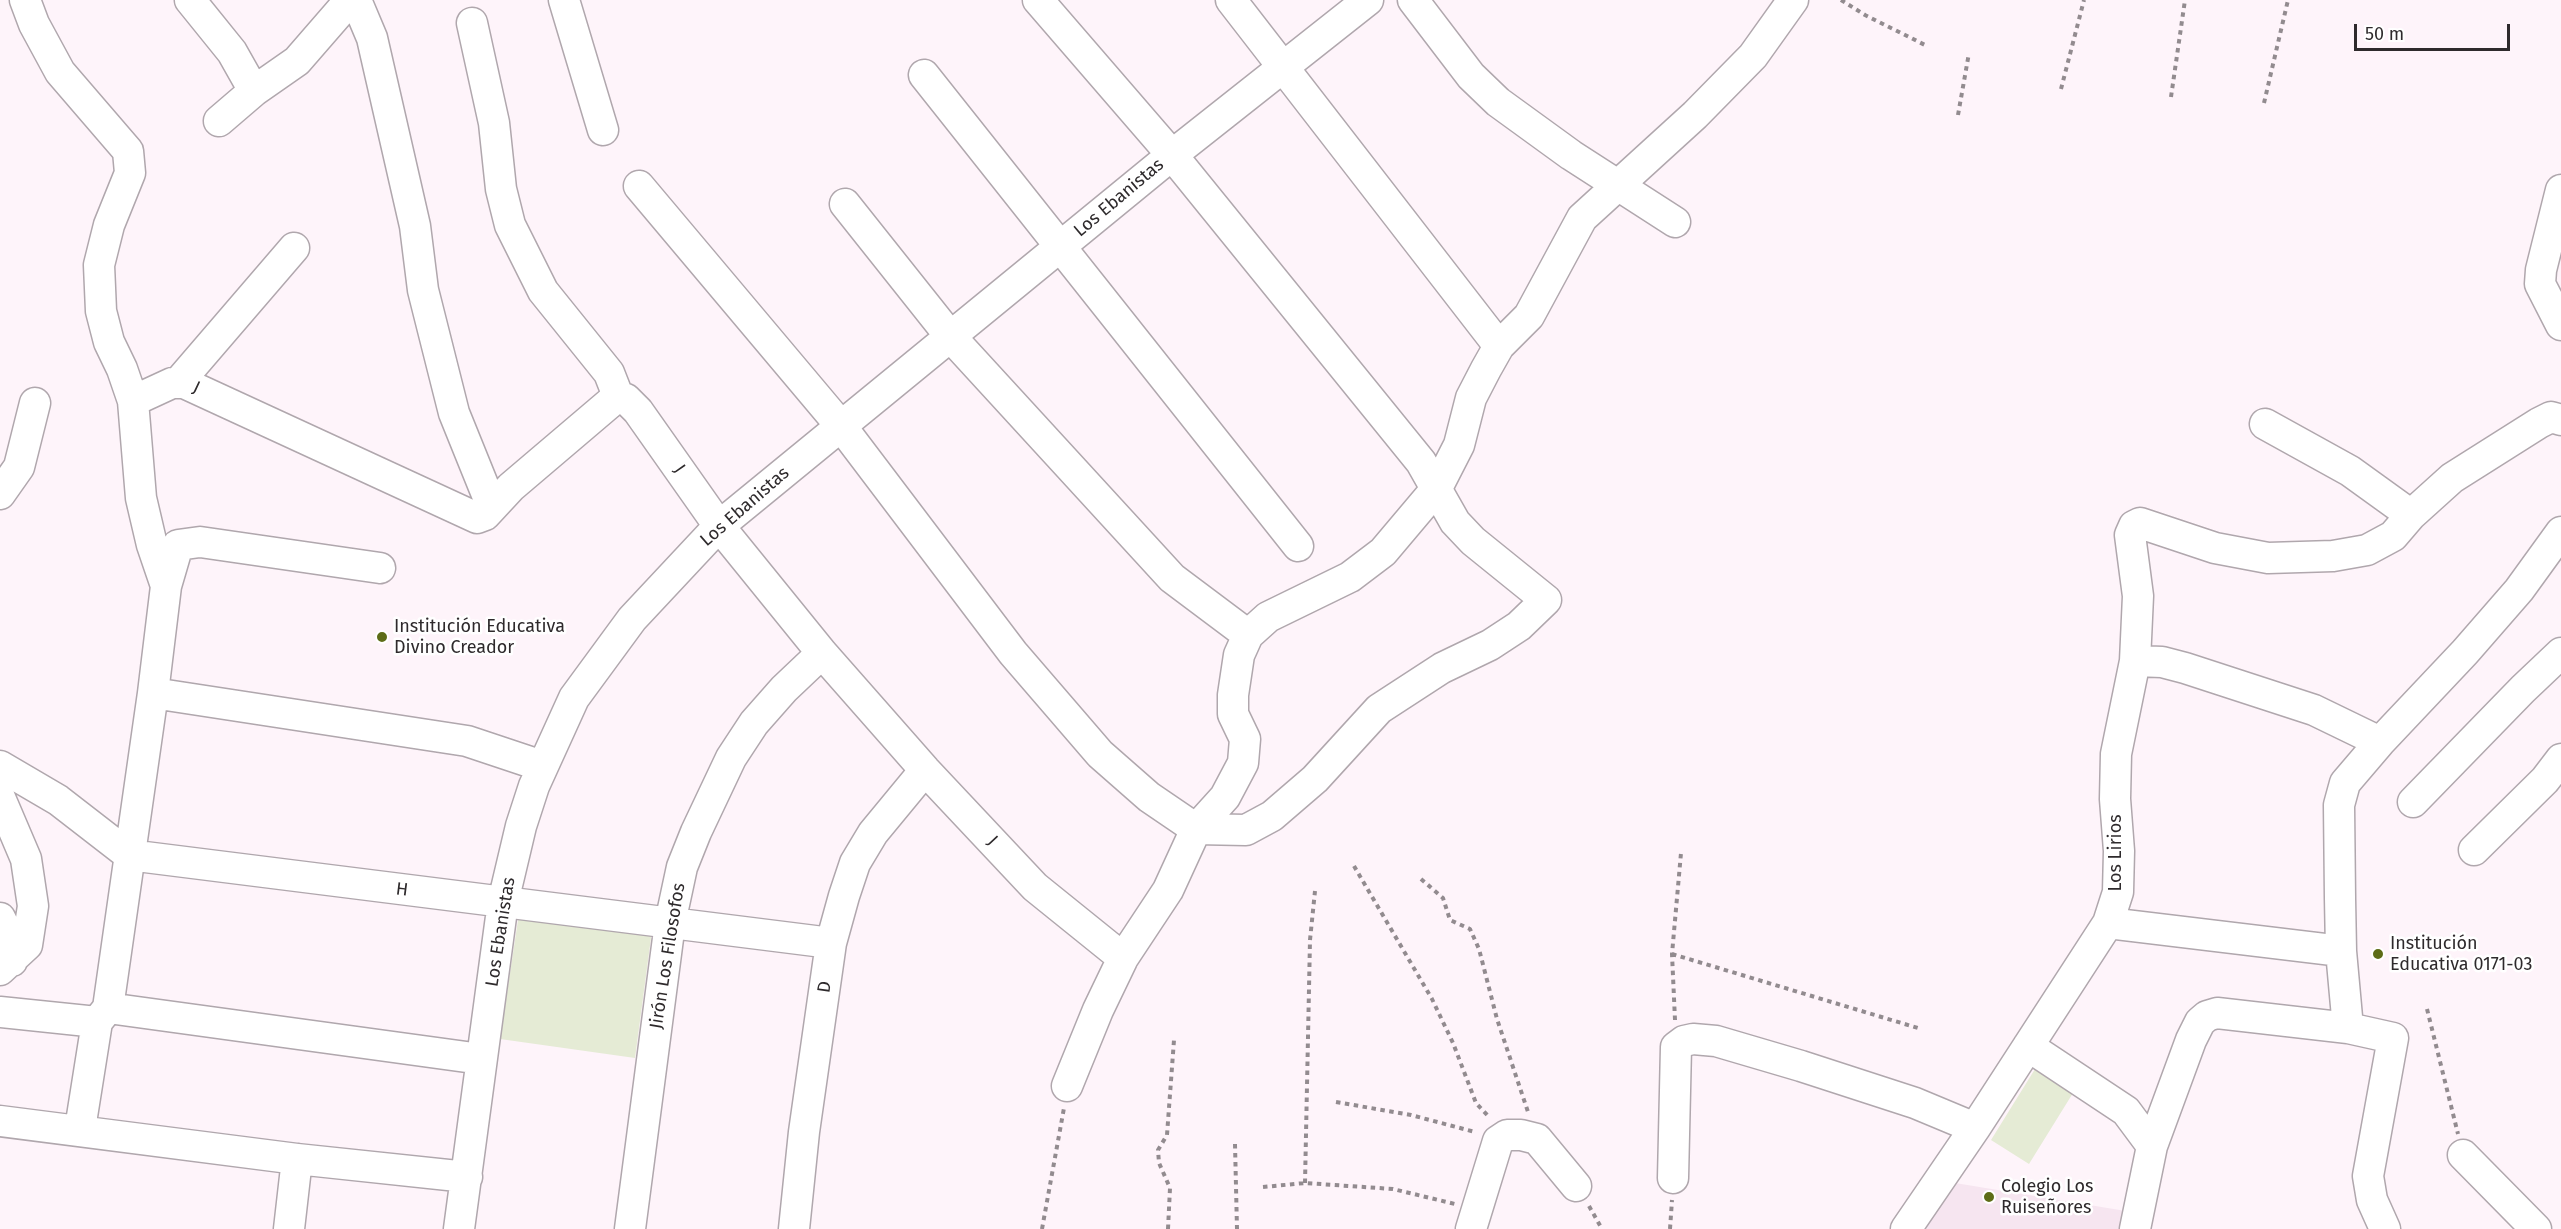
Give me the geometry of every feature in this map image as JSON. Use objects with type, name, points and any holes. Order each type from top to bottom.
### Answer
[{"type":"street","points":[[25,0],[34,24],[60,72],[128,151],[130,173],[109,225],[99,265],[100,311],[109,342],[122,369],[133,401],[141,498],[152,545],[166,586]]},
{"type":"street","points":[[190,0],[232,52],[254,91]]},
{"type":"street","points":[[219,121],[254,91],[297,61],[350,0]]},
{"type":"street","points":[[356,0],[372,38],[415,226],[423,290],[454,413],[492,507]]},
{"type":"street","points":[[564,0],[603,130]]},
{"type":"street","points":[[639,186],[841,426],[1013,653],[1100,754],[1149,797],[1196,829],[1246,830],[1272,816],[1314,779],[1379,710],[1442,668],[1490,645],[1519,626],[1546,600],[1473,541],[1455,522],[1421,462],[1172,154],[1038,0]]},
{"type":"street","points":[[1231,0],[1499,346]]},
{"type":"street","name":"Los Ebanistas","points":[[468,1228],[467,1177],[482,1059],[503,902],[521,826],[542,766],[574,698],[632,618],[719,526],[1172,154],[1368,0]]},
{"type":"street","points":[[1413,0],[1470,76],[1498,102],[1675,222]]},
{"type":"street","points":[[1067,1086],[1098,1010],[1123,958],[1168,890],[1196,829],[1225,797],[1243,763],[1245,739],[1233,714],[1233,695],[1239,655],[1248,635],[1268,617],[1350,577],[1383,552],[1437,488],[1459,445],[1472,398],[1499,346],[1529,316],[1582,218],[1695,115],[1753,56],[1793,0]]},
{"type":"street","points":[[472,23],[494,123],[501,189],[510,225],[543,291],[609,374],[618,396]]},
{"type":"street","points":[[924,75],[1298,546]]},
{"type":"street","points":[[2561,190],[2541,270],[2540,284],[2561,325]]},
{"type":"street","points":[[845,204],[950,336],[1172,578],[1248,635]]},
{"type":"street","points":[[178,383],[294,248]]},
{"type":"street","name":"J","points":[[133,401],[172,383],[195,388],[477,518],[484,515],[511,487],[618,396],[627,399],[638,411],[719,526],[822,653],[926,770],[1035,887],[1123,958]]},
{"type":"street","points":[[1,488],[19,467],[34,403]]},
{"type":"street","points":[[2265,424],[2350,471],[2411,515],[2452,478],[2523,432],[2551,417],[2561,420]]},
{"type":"street","name":"Los Lirios","points":[[1906,1229],[1975,1128],[2108,923],[2118,892],[2116,754],[2135,661],[2138,597],[2130,535],[2134,526],[2140,523],[2215,548],[2268,558],[2333,556],[2367,550],[2393,536],[2411,515]]},
{"type":"street","points":[[2348,1028],[2341,951],[2339,805],[2345,783],[2379,742],[2465,652],[2519,590],[2561,532]]},
{"type":"street","points":[[80,1129],[129,855],[166,586],[178,545],[200,542],[380,568]]},
{"type":"street","name":"Jirón Los Filosofos","points":[[630,1229],[670,923],[682,867],[731,758],[754,723],[822,653]]},
{"type":"street","points":[[2413,802],[2523,688],[2561,653]]},
{"type":"street","points":[[2135,661],[2162,662],[2185,668],[2314,710],[2379,742]]},
{"type":"street","points":[[153,693],[456,739],[542,766]]},
{"type":"street","points":[[2474,850],[2545,780],[2561,759]]},
{"type":"street","points":[[0,766],[58,800],[129,855]]},
{"type":"street","name":"D","points":[[794,1229],[804,1132],[831,943],[844,896],[855,864],[873,833],[926,770]]},
{"type":"street","points":[[0,798],[26,859],[33,906],[27,945],[6,965]]},
{"type":"street","name":"H","points":[[129,855],[831,943]]},
{"type":"street","points":[[2108,923],[2341,951]]},
{"type":"street","points":[[2,924],[6,965]]},
{"type":"street","points":[[0,1012],[102,1015],[482,1059]]},
{"type":"street","points":[[2135,1229],[2152,1146],[2191,1040],[2200,1022],[2207,1016],[2217,1013],[2280,1018],[2348,1028],[2393,1038],[2368,1176],[2372,1200],[2385,1229]]},
{"type":"street","points":[[1673,1178],[1676,1047],[1684,1041],[1694,1039],[1716,1041],[1915,1103],[1975,1128]]},
{"type":"street","points":[[2028,1046],[2126,1111],[2152,1146]]},
{"type":"street","points":[[0,1120],[297,1159],[467,1177]]},
{"type":"street","points":[[1474,1219],[1498,1141],[1507,1135],[1521,1135],[1537,1139],[1576,1186]]},
{"type":"street","points":[[2463,1155],[2536,1229]]},
{"type":"street","points":[[289,1229],[297,1159]]},
{"type":"path","points":[[1841,0],[1865,15],[1925,45]]},
{"type":"path","points":[[2061,89],[2084,0]]},
{"type":"path","points":[[2171,97],[2185,0]]},
{"type":"path","points":[[2264,103],[2288,0]]},
{"type":"path","points":[[1958,115],[1969,53]]},
{"type":"path","points":[[1676,1047],[1672,954],[1681,854]]},
{"type":"path","points":[[1354,866],[1432,999],[1453,1043],[1476,1103]]},
{"type":"path","points":[[1421,879],[1443,898],[1450,920],[1470,929],[1479,949],[1497,1019],[1537,1139]]},
{"type":"path","points":[[1305,1183],[1310,951],[1315,891]]},
{"type":"path","points":[[1672,954],[1918,1028]]},
{"type":"path","points":[[2427,1009],[2463,1155]]},
{"type":"path","points":[[1168,1229],[1170,1188],[1159,1163],[1158,1150],[1167,1135],[1174,1040]]},
{"type":"path","points":[[1042,1229],[1067,1086]]},
{"type":"path","points":[[1336,1101],[1411,1115],[1467,1130]]},
{"type":"path","points":[[1235,1144],[1237,1229]]},
{"type":"path","points":[[1263,1187],[1305,1183],[1394,1189],[1474,1219]]},
{"type":"shaded area","name":"Colegio Los Ruiseñores","points":[[1949,1182],[2132,1212],[2128,1229],[1917,1229]]},
{"type":"green space","points":[[520,907],[653,923],[635,1058],[500,1039]]},
{"type":"green space","points":[[2035,1069],[2073,1093],[2029,1164],[1991,1140]]},
{"type":"place","name":"Institución Educativa Divino Creador","points":[[382,637]]},
{"type":"place","name":"Institución Educativa 0171-03","points":[[2378,954]]},
{"type":"place","name":"Colegio Los Ruiseñores","points":[[1989,1197]]}]
